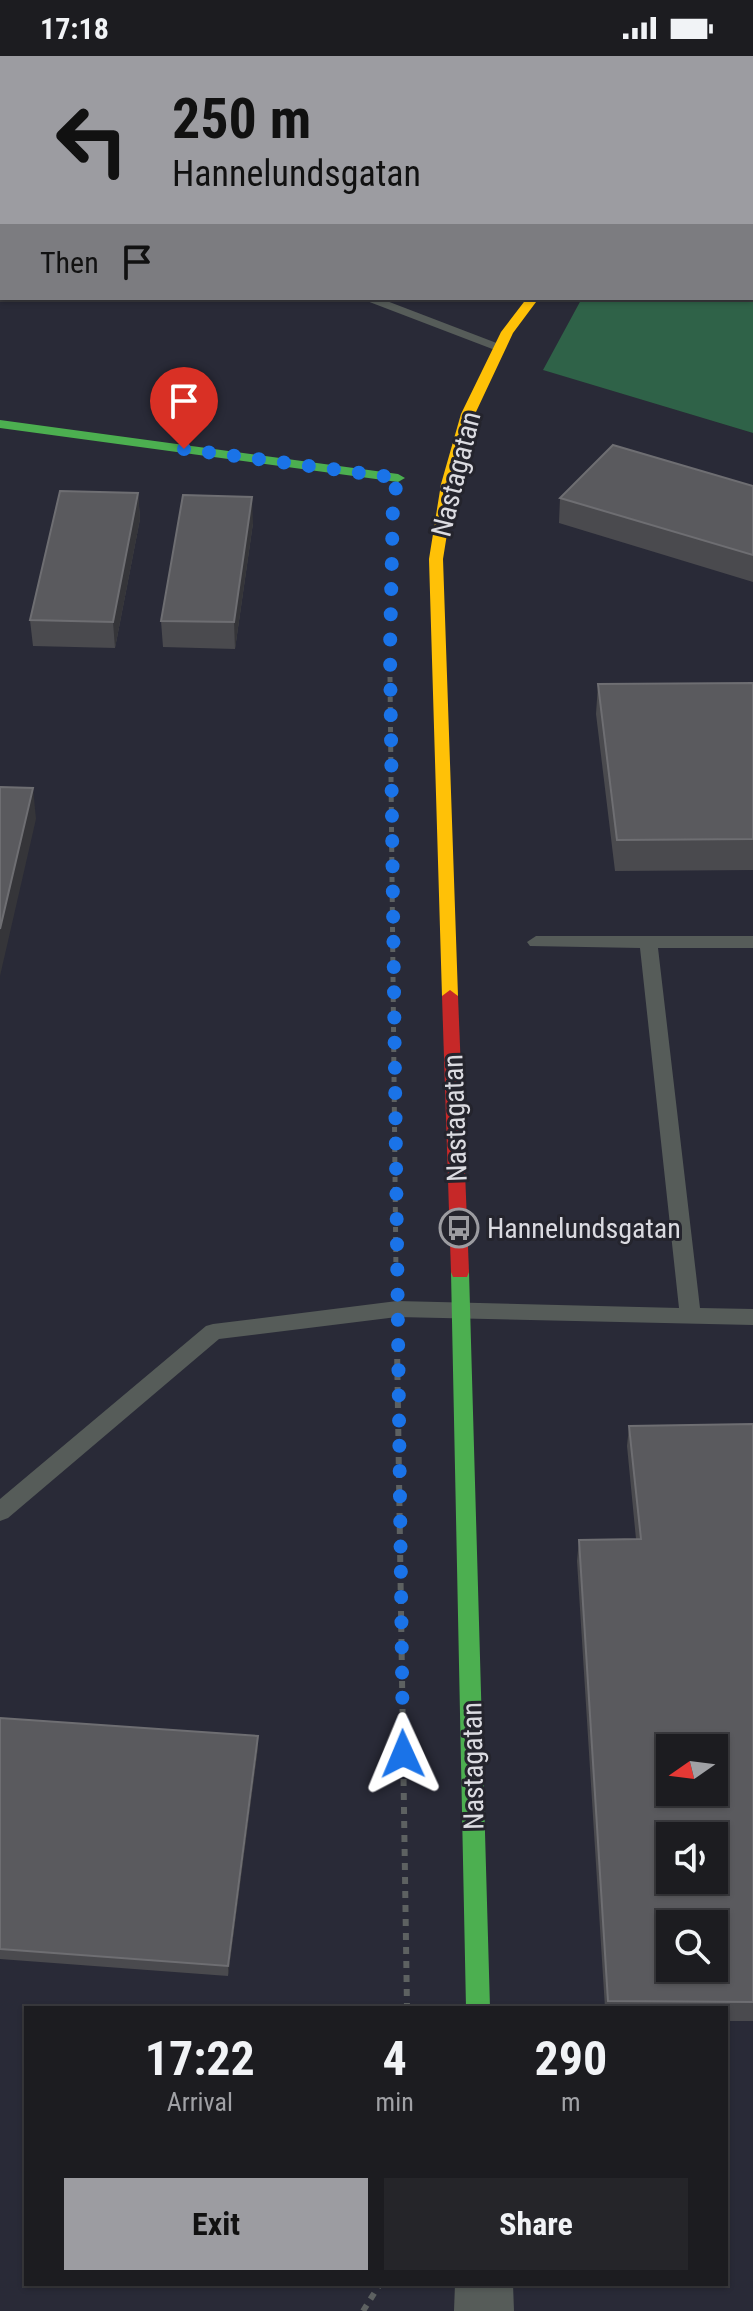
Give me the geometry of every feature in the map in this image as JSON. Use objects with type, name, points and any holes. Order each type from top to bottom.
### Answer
[{"type":"street","name":"Nastagatan","points":[[478,2006],[462,1309],[436,559],[448,484],[468,414],[500,347],[532,300]]},
{"type":"street","points":[[0,424],[398,478]]},
{"type":"street","points":[[484,2286],[484,2311]]},
{"type":"lane","points":[[371,300],[500,347]]},
{"type":"lane","points":[[648,941],[690,1315]]},
{"type":"lane","points":[[536,942],[753,942]]},
{"type":"lane","points":[[0,1512],[213,1332],[397,1309],[753,1317]]},
{"type":"path","points":[[390,666],[407,2006]]},
{"type":"path","points":[[363,2311],[379,2286]]},
{"type":"shaded area","points":[[0,300],[581,300],[544,370],[753,433],[753,2311],[0,2311]]},
{"type":"green space","points":[[581,300],[753,300],[753,433],[543,370]]},
{"type":"building","points":[[613,445],[753,486],[753,555],[560,498]]},
{"type":"building","points":[[60,491],[138,493],[113,622],[30,620]]},
{"type":"building","points":[[183,495],[252,497],[234,622],[161,621]]},
{"type":"building","points":[[753,683],[753,839],[617,840],[598,684]]},
{"type":"building","points":[[0,787],[33,788],[0,929]]},
{"type":"building","points":[[753,1424],[753,2002],[608,2001],[579,1540],[641,1539],[629,1426]]},
{"type":"building","points":[[0,1718],[258,1736],[228,1966],[0,1949]]},
{"type":"traffic: fast","points":[[0,424],[398,478]]},
{"type":"traffic: fast","points":[[460,1272],[478,2006]]},
{"type":"traffic: slow","points":[[450,996],[436,559],[448,484],[468,414],[507,332],[531,300]]},
{"type":"traffic: jam","points":[[450,996],[460,1272]]},
{"type":"place","name":"Hannelundsgatan","points":[[459,1228]]},
{"type":"route","points":[[184,449],[398,478],[393,501],[390,560],[390,650],[403,1754]]}]
